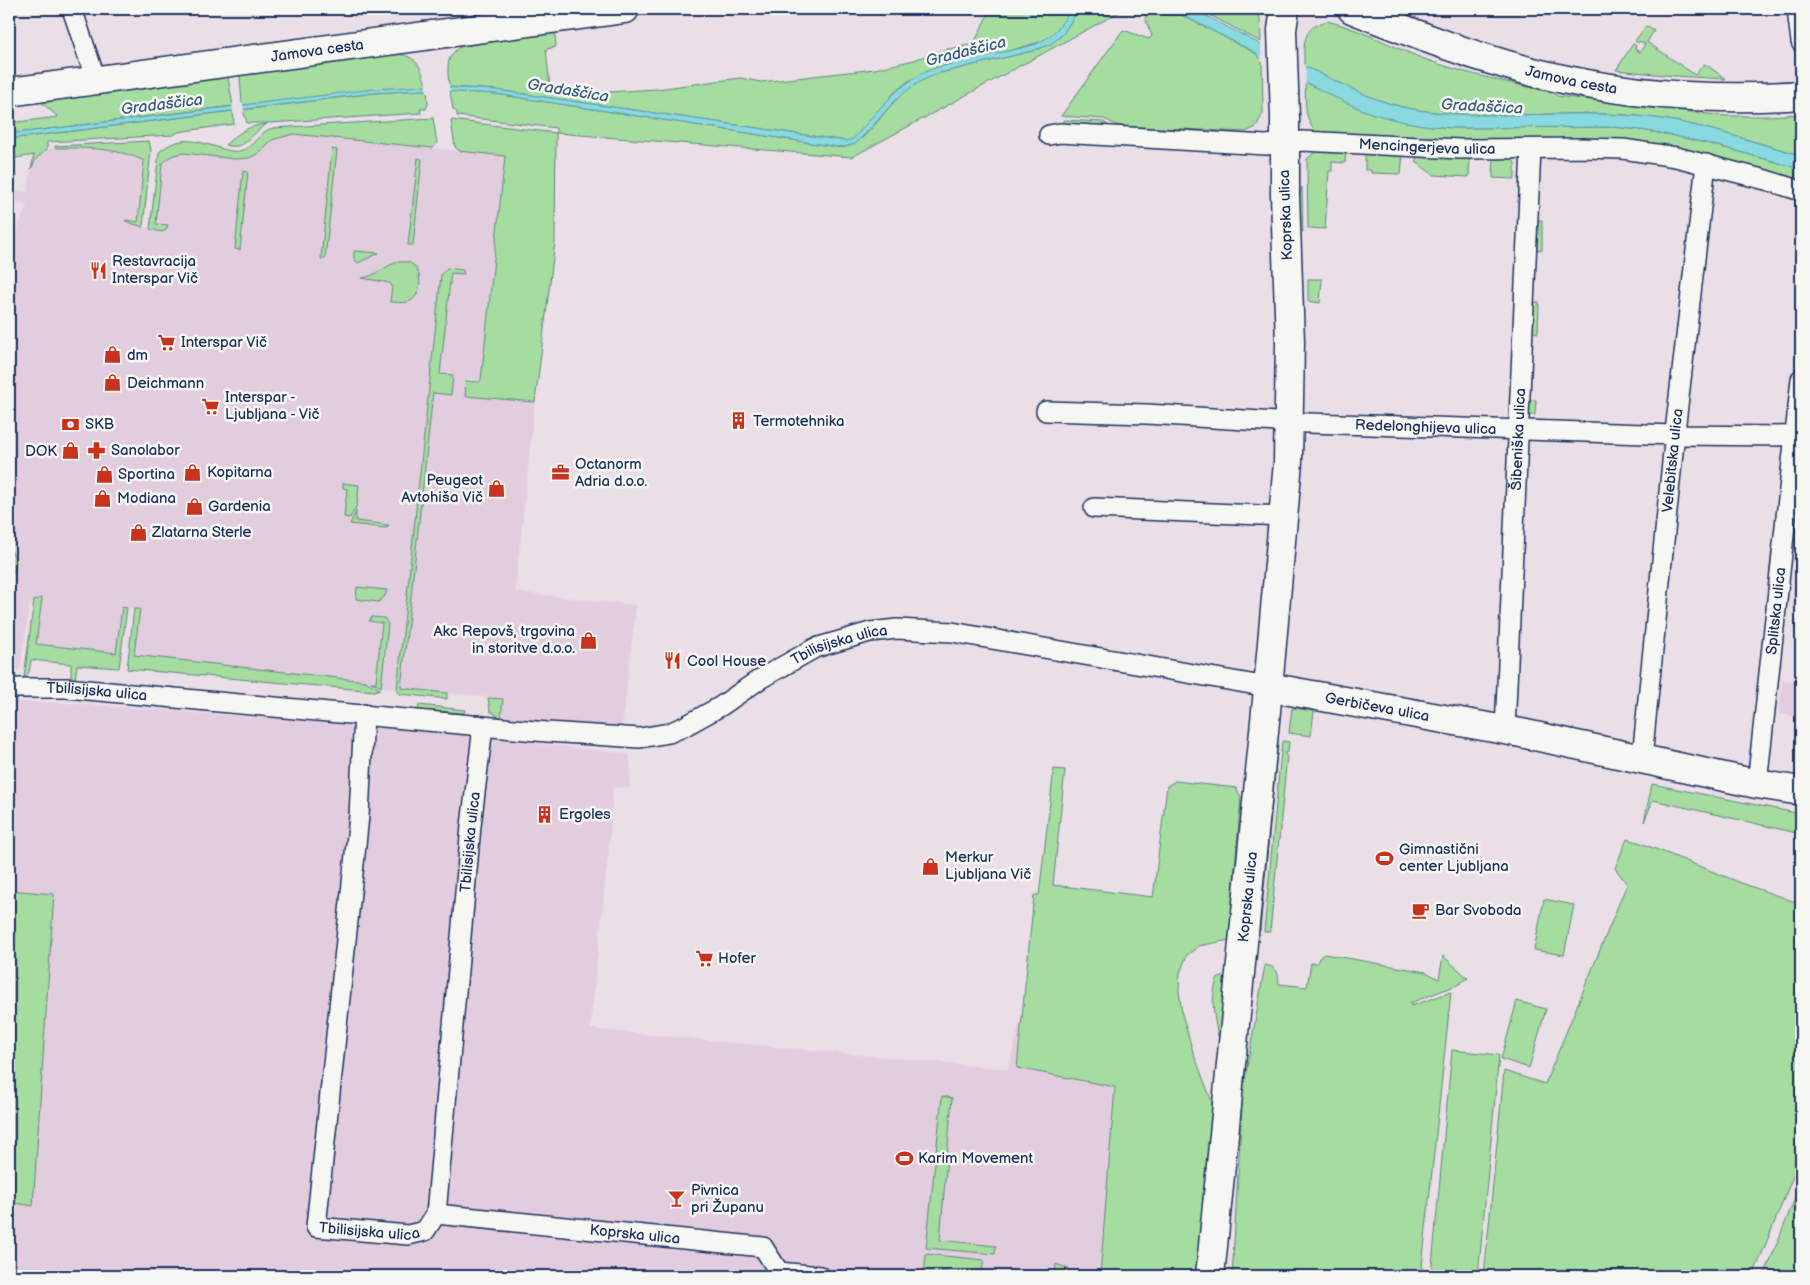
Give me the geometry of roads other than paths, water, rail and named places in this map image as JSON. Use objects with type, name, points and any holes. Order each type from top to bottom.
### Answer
[{"type":"street","points":[[72,9],[96,80]]},
{"type":"street","name":"Jamova cesta","points":[[9,92],[625,9]]},
{"type":"street","name":"Jamova cesta","points":[[1352,9],[1379,14],[1439,43],[1541,74],[1573,81],[1622,89],[1690,96],[1740,98],[1801,95]]},
{"type":"street","points":[[1797,9],[1801,42]]},
{"type":"street","name":"Koprska ulica","points":[[1210,1276],[1284,516],[1289,422],[1290,342],[1284,195],[1284,19]]},
{"type":"street","name":"Mencingerjeva ulica","points":[[1049,135],[1266,144],[1303,141],[1460,149],[1623,149],[1676,157],[1706,164],[1801,191]]},
{"type":"street","name":"Šibeniška ulica","points":[[1505,730],[1531,149]]},
{"type":"street","name":"Velebitska ulica","points":[[1642,758],[1675,435],[1706,164]]},
{"type":"street","name":"Splitska ulica","points":[[1757,784],[1798,436],[1801,379]]},
{"type":"street","points":[[1046,411],[1147,414],[1289,422]]},
{"type":"street","name":"Redelonghijeva ulica","points":[[1289,422],[1675,435],[1798,436]]},
{"type":"street","points":[[1094,508],[1284,516]]},
{"type":"street","name":"Tbilisijska ulica","points":[[9,688],[66,688],[617,738],[640,738],[657,736],[685,726],[714,710],[760,679],[815,648],[870,632],[897,629],[952,632]]},
{"type":"street","name":"Gerbičeva ulica","points":[[952,632],[1505,730],[1757,784],[1801,791]]},
{"type":"street","name":"Tbilisijska ulica","points":[[364,714],[359,816],[316,1227],[408,1235],[424,1231],[436,1214],[471,826],[482,735],[478,725]]},
{"type":"street","name":"Koprska ulica","points":[[436,1214],[763,1247],[780,1272],[820,1276]]},
{"type":"water","name":"Gradaščica","points":[[1071,9],[1079,9],[1062,35],[1051,44],[1032,51],[940,73],[926,79],[913,86],[893,103],[855,144],[845,147],[496,94],[423,90],[374,93],[9,139],[9,134],[374,89],[426,86],[496,90],[846,141],[853,139],[881,107],[912,79],[938,67],[1034,45],[1056,30]]},
{"type":"water","points":[[1170,9],[1193,9],[1303,69],[1304,66],[1389,104],[1431,112],[1460,114],[1607,114],[1657,118],[1699,126],[1801,155],[1801,169],[1684,138],[1613,127],[1454,128],[1396,120],[1363,110],[1323,91],[1258,57],[1256,53]]},
{"type":"place","name":"Restavracija Interspar Vič","points":[[98,270]]},
{"type":"place","name":"Interspar Vič","points":[[167,342]]},
{"type":"place","name":"dm","points":[[113,355]]},
{"type":"place","name":"Deichmann","points":[[113,383]]},
{"type":"place","name":"Interspar - Ljubljana - Vič","points":[[211,406]]},
{"type":"place","name":"Termotehnika","points":[[739,421]]},
{"type":"place","name":"SKB","points":[[71,424]]},
{"type":"place","name":"Sanolabor","points":[[97,450]]},
{"type":"place","name":"DOK","points":[[71,451]]},
{"type":"place","name":"Kopitarna","points":[[193,472]]},
{"type":"place","name":"Octanorm Adria d.o.o.","points":[[561,473]]},
{"type":"place","name":"Sportina","points":[[104,474]]},
{"type":"place","name":"Peugeot Avtohiša Vič","points":[[497,489]]},
{"type":"place","name":"Modiana","points":[[103,498]]},
{"type":"place","name":"Gardenia","points":[[194,506]]},
{"type":"place","name":"Zlatarna Sterle","points":[[138,532]]},
{"type":"place","name":"Akc Repovš, trgovina in storitve d.o.o.","points":[[589,640]]},
{"type":"place","name":"Cool House","points":[[673,661]]},
{"type":"place","name":"Ergoles","points":[[545,814]]},
{"type":"place","name":"Gimnastični center Ljubljana","points":[[1385,858]]},
{"type":"place","name":"Merkur Ljubljana Vič","points":[[931,866]]},
{"type":"place","name":"Bar Svoboda","points":[[1421,910]]},
{"type":"place","name":"Hofer","points":[[704,958]]},
{"type":"place","name":"Karim Movement","points":[[904,1158]]},
{"type":"place","name":"Pivnica pri Županu","points":[[677,1199]]}]
